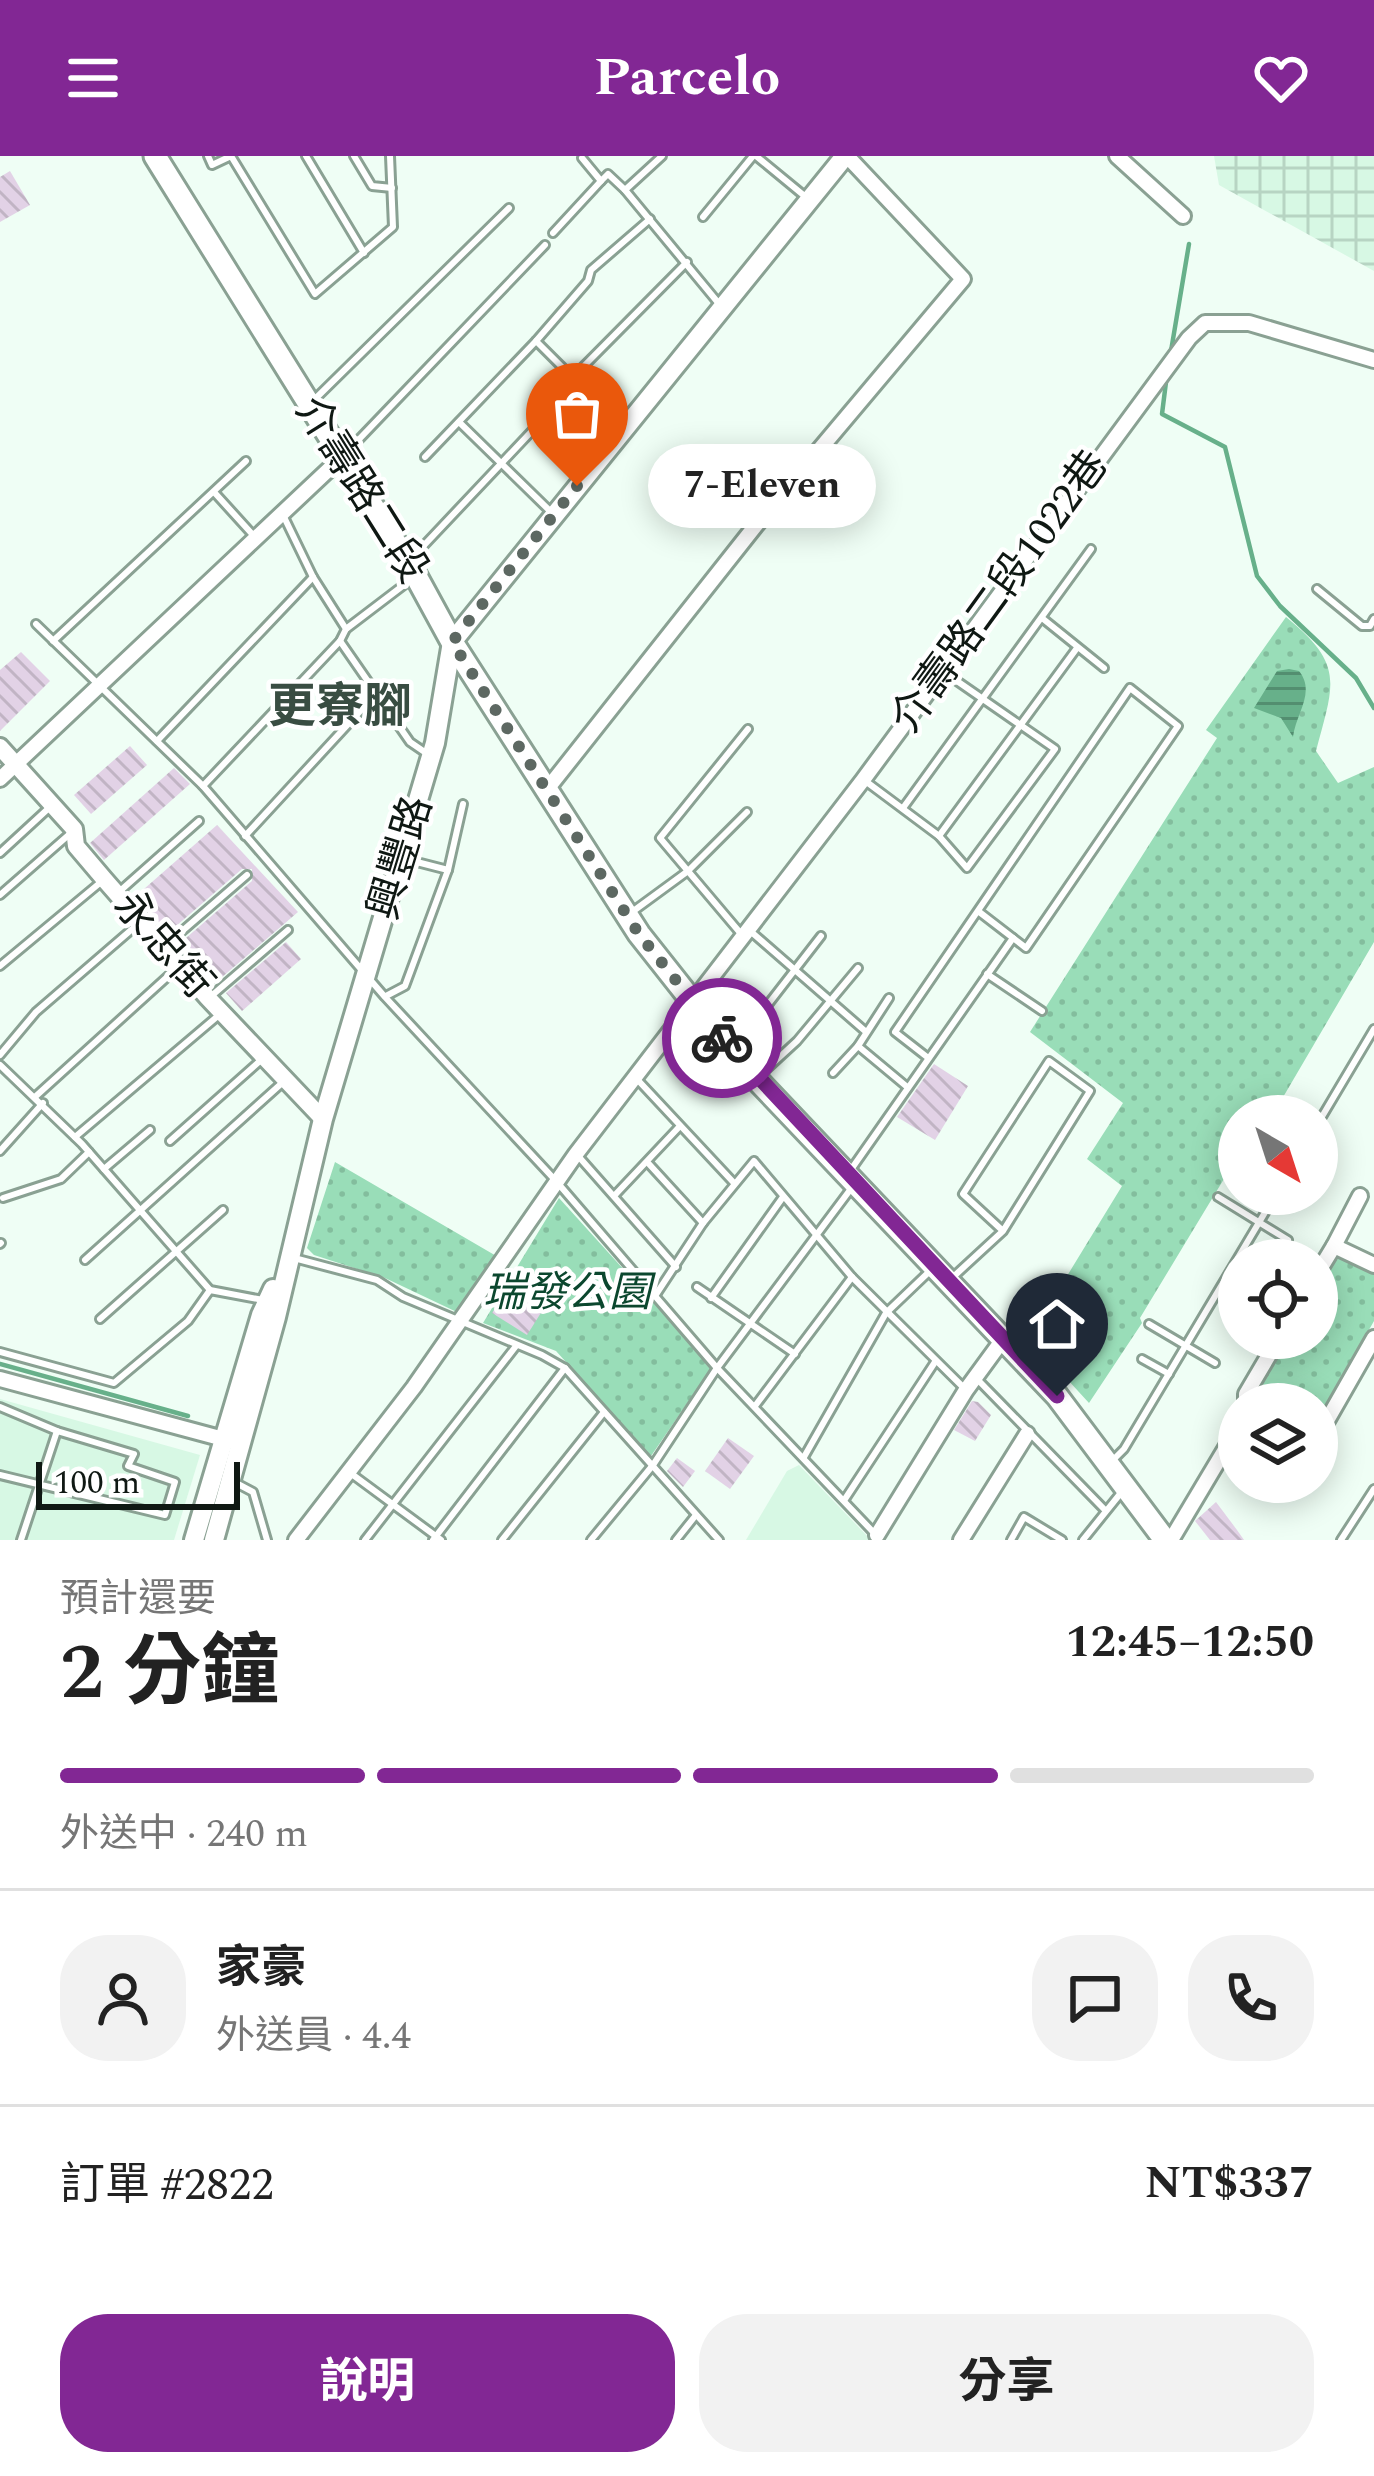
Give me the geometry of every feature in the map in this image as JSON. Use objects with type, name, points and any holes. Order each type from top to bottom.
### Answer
[{"type":"main road","name":"介壽路二段","points":[[155,156],[412,569],[452,642],[628,915],[756,1078],[1004,1338],[1168,1540]]},
{"type":"main road","name":"興豐路","points":[[214,1540],[233,1442],[431,757],[452,642],[846,156]]},
{"type":"main road","name":"興豐路","points":[[194,1540],[224,1477]]},
{"type":"street","points":[[548,788],[756,525],[963,279],[846,156]]},
{"type":"street","points":[[1117,156],[1183,217]]},
{"type":"street","name":"介壽路二段1022巷","points":[[296,1540],[576,1154],[1205,323],[1249,323],[1374,359]]},
{"type":"street","points":[[0,779],[342,457]]},
{"type":"street","name":"永忠街","points":[[0,747],[74,829],[76,846],[179,966],[323,1119]]},
{"type":"street","points":[[1338,1239],[1360,1196]]},
{"type":"street","points":[[1338,1248],[1374,1265]]},
{"type":"street","points":[[879,1538],[971,1384],[1004,1338]]},
{"type":"street","points":[[1338,1401],[1374,1338]]},
{"type":"street","points":[[0,1379],[233,1442]]},
{"type":"street","points":[[961,1540],[1027,1434]]},
{"type":"street","points":[[1168,1540],[1218,1460]]},
{"type":"lane","points":[[208,156],[212,165],[231,156],[315,294],[394,227],[390,156]]},
{"type":"lane","points":[[305,156],[364,253]]},
{"type":"lane","points":[[354,156],[372,185],[392,188]]},
{"type":"lane","points":[[625,190],[662,156]]},
{"type":"lane","points":[[703,217],[755,156],[809,200]]},
{"type":"lane","points":[[582,158],[601,181]]},
{"type":"lane","points":[[553,233],[608,174],[722,308]]},
{"type":"lane","points":[[308,405],[508,208]]},
{"type":"lane","points":[[425,457],[536,341],[588,281],[591,270],[650,219]]},
{"type":"lane","points":[[342,457],[544,245]]},
{"type":"lane","points":[[202,786],[340,641],[346,629],[412,569],[576,378],[687,262]]},
{"type":"lane","points":[[536,341],[624,428]]},
{"type":"lane","points":[[460,422],[554,515]]},
{"type":"lane","points":[[53,641],[246,461]]},
{"type":"lane","points":[[214,492],[255,538]]},
{"type":"lane","points":[[283,513],[313,577],[346,629]]},
{"type":"lane","points":[[902,808],[1091,549]]},
{"type":"lane","points":[[157,741],[313,577]]},
{"type":"lane","points":[[1317,589],[1362,626],[1370,626],[1374,619]]},
{"type":"lane","points":[[1042,618],[1104,668]]},
{"type":"lane","points":[[37,624],[202,786],[717,1368],[879,1538]]},
{"type":"lane","points":[[340,641],[410,742],[431,757]]},
{"type":"lane","points":[[939,836],[1077,648]]},
{"type":"lane","points":[[863,780],[939,836],[967,868],[1055,749],[941,670]]},
{"type":"lane","points":[[927,1057],[896,1032],[978,911],[1130,688],[1178,726],[1026,948],[978,911]]},
{"type":"lane","points":[[245,836],[375,694]]},
{"type":"lane","points":[[748,729],[660,838],[746,934],[796,970],[865,1031]]},
{"type":"lane","points":[[386,997],[405,986],[448,870],[463,804]]},
{"type":"lane","points":[[0,853],[52,805]]},
{"type":"lane","points":[[628,915],[688,871],[746,812]]},
{"type":"lane","points":[[0,966],[199,821]]},
{"type":"lane","points":[[0,895],[74,829]]},
{"type":"lane","points":[[401,858],[448,870]]},
{"type":"lane","points":[[164,947],[247,875]]},
{"type":"lane","points":[[0,1055],[35,1012],[141,922]]},
{"type":"lane","points":[[208,998],[288,930]]},
{"type":"lane","points":[[766,1007],[821,936]]},
{"type":"lane","points":[[591,1540],[653,1465],[717,1368],[818,1233],[906,1086],[1013,938]]},
{"type":"lane","points":[[36,1096],[179,966]]},
{"type":"lane","points":[[756,1078],[797,1041],[858,968]]},
{"type":"lane","points":[[987,974],[1042,1011]]},
{"type":"lane","points":[[833,1073],[859,1046],[889,998]]},
{"type":"lane","points":[[75,1136],[222,1012]]},
{"type":"lane","points":[[1335,1095],[1374,1029]]},
{"type":"lane","points":[[859,1046],[906,1086]]},
{"type":"lane","points":[[170,1141],[263,1058]]},
{"type":"lane","points":[[804,1457],[886,1313],[1003,1231],[1090,1091],[1049,1061],[963,1193],[1003,1231]]},
{"type":"lane","points":[[1,1066],[75,1136],[210,1290],[273,1302]]},
{"type":"lane","points":[[635,1077],[734,1184]]},
{"type":"lane","points":[[85,1260],[284,1080]]},
{"type":"lane","points":[[0,1151],[44,1103]]},
{"type":"lane","points":[[614,1196],[680,1126]]},
{"type":"lane","points":[[104,1168],[150,1130]]},
{"type":"lane","points":[[3,1198],[61,1179],[89,1152]]},
{"type":"lane","points":[[576,1154],[676,1267]]},
{"type":"lane","points":[[655,1296],[703,1223],[754,1162],[852,1277],[935,1362],[971,1384],[1104,1509]]},
{"type":"lane","points":[[648,1163],[703,1223]]},
{"type":"lane","points":[[711,1298],[784,1197]]},
{"type":"lane","points":[[100,1319],[223,1210]]},
{"type":"lane","points":[[1245,1215],[1286,1239]]},
{"type":"lane","points":[[1109,1463],[1124,1450],[1263,1215]]},
{"type":"lane","points":[[287,1257],[377,1280],[403,1297],[565,1368],[718,1540]]},
{"type":"lane","points":[[755,1406],[852,1277]]},
{"type":"lane","points":[[697,1287],[794,1354]]},
{"type":"lane","points":[[0,1352],[114,1384],[188,1321],[210,1290]]},
{"type":"lane","points":[[1149,1324],[1215,1363]]},
{"type":"lane","points":[[365,1540],[516,1346]]},
{"type":"lane","points":[[1142,1359],[1169,1374]]},
{"type":"lane","points":[[845,1499],[935,1362]]},
{"type":"lane","points":[[349,1472],[437,1539],[565,1368]]},
{"type":"lane","points":[[0,1407],[57,1431],[134,1454],[128,1466],[176,1482],[165,1515],[0,1475]]},
{"type":"lane","points":[[502,1540],[604,1412]]},
{"type":"lane","points":[[21,1540],[57,1431]]},
{"type":"lane","points":[[224,1477],[253,1492],[267,1540]]},
{"type":"lane","points":[[1083,1540],[1126,1486]]},
{"type":"lane","points":[[1341,1540],[1374,1489]]},
{"type":"lane","points":[[676,1540],[696,1515]]},
{"type":"lane","points":[[1011,1540],[1024,1517],[1062,1540]]},
{"type":"shaded area","points":[[1214,156],[1374,156],[1374,271],[1219,185]]},
{"type":"shaded area","points":[[1277,671],[1299,671],[1306,687],[1293,737],[1281,718],[1254,708]]},
{"type":"shaded area","points":[[0,1399],[200,1455],[174,1540],[0,1540]]},
{"type":"shaded area","points":[[799,1465],[871,1540],[746,1540],[787,1471]]},
{"type":"green space","points":[[1286,617],[1318,649],[1330,676],[1316,751],[1338,783],[1374,767],[1374,942],[1284,1095],[1218,1095],[1218,1189],[1140,1318],[1142,1323],[1089,1403],[1023,1331],[1037,1307],[1045,1312],[1122,1186],[1087,1159],[1123,1103],[1030,1032],[1217,738],[1206,730]]},
{"type":"green space","points":[[335,1162],[498,1257],[461,1314],[385,1278],[314,1255],[307,1248]]},
{"type":"green space","name":"瑞發公園","points":[[559,1198],[712,1367],[651,1456],[556,1351],[483,1323]]},
{"type":"green space","points":[[1345,1257],[1374,1274],[1374,1321],[1338,1384],[1262,1383],[1277,1359],[1338,1359],[1338,1259]]},
{"type":"building","points":[[10,171],[30,205],[0,222],[0,177]]},
{"type":"building","points":[[21,652],[50,681],[0,731],[0,670]]},
{"type":"building","points":[[130,746],[147,765],[91,814],[74,795]]},
{"type":"building","points":[[174,768],[190,784],[104,860],[90,843]]},
{"type":"building","points":[[217,825],[298,912],[214,984],[179,944],[252,881],[252,869],[242,869],[168,933],[136,896]]},
{"type":"building","points":[[286,942],[301,959],[242,1011],[226,993]]},
{"type":"building","points":[[934,1064],[968,1086],[935,1140],[897,1117]]},
{"type":"building","points":[[510,1286],[544,1308],[527,1335],[492,1313]]},
{"type":"building","points":[[972,1401],[991,1415],[975,1441],[954,1430]]},
{"type":"building","points":[[728,1438],[754,1456],[730,1489],[705,1471]]},
{"type":"building","points":[[677,1458],[695,1471],[683,1487],[667,1471]]},
{"type":"building","points":[[1216,1502],[1244,1540],[1210,1540],[1195,1521]]},
{"type":"waterway","points":[[1170,357],[1189,244]]},
{"type":"waterway","points":[[1167,374],[1162,414],[1225,447],[1257,576],[1280,606],[1356,678],[1374,708]]},
{"type":"waterway","points":[[0,1364],[188,1416]]},
{"type":"way so far","points":[[577,486],[452,642],[639,934],[722,1038]]},
{"type":"place","name":"7-Eleven","points":[[577,486]]},
{"type":"district","name":"更寮腳","points":[[340,707]]},
{"type":"route","points":[[722,1038],[1057,1396]]}]
